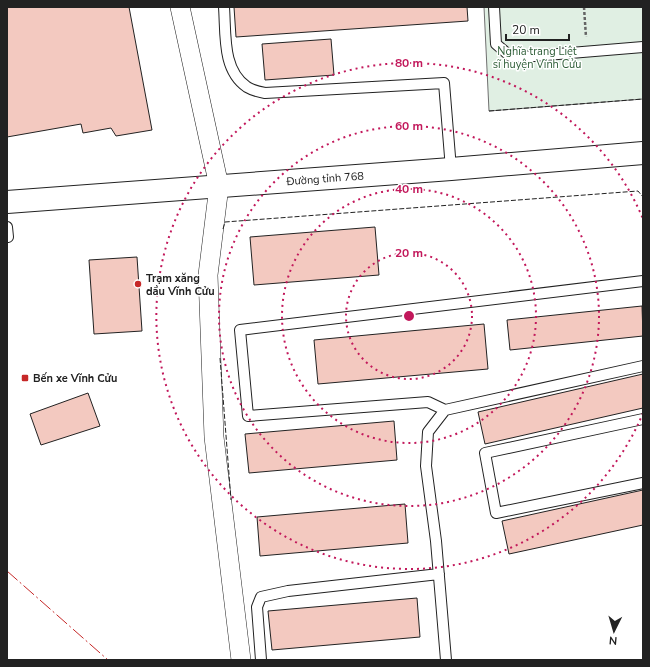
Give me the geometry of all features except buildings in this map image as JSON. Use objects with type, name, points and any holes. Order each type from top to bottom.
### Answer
[{"type":"main road","name":"Đường tỉnh 768","points":[[7,202],[451,169],[643,153]]},
{"type":"street","points":[[180,7],[219,186],[208,275],[214,437],[241,660]]},
{"type":"lane","points":[[224,7],[228,60],[237,78],[248,88],[265,93],[444,83],[451,169]]},
{"type":"lane","points":[[494,7],[496,44],[510,56],[522,57],[643,47]]},
{"type":"lane","points":[[643,281],[240,330],[248,416],[428,402],[446,410],[643,366]]},
{"type":"lane","points":[[446,410],[428,432],[426,466],[439,574],[446,660]]},
{"type":"lane","points":[[643,419],[485,454],[496,513],[643,483]]},
{"type":"lane","points":[[261,660],[257,607],[261,598],[288,591],[439,574]]},
{"type":"path","points":[[584,7],[587,52]]},
{"type":"green space","name":"Nghĩa trang Liệt sĩ huyện Vĩnh Cửu","points":[[484,7],[643,7],[643,99],[489,111]]},
{"type":"fence","points":[[489,111],[643,99]]},
{"type":"fence","points":[[223,229],[225,222],[638,191],[643,197]]},
{"type":"fence","points":[[220,358],[231,500]]},
{"type":"power","points":[[7,571],[108,660]]},
{"type":"place","name":"Trạm xăng dầu Vĩnh Cửu","points":[[138,284]]},
{"type":"place","name":"Bến xe Vĩnh Cửu","points":[[25,378]]}]
